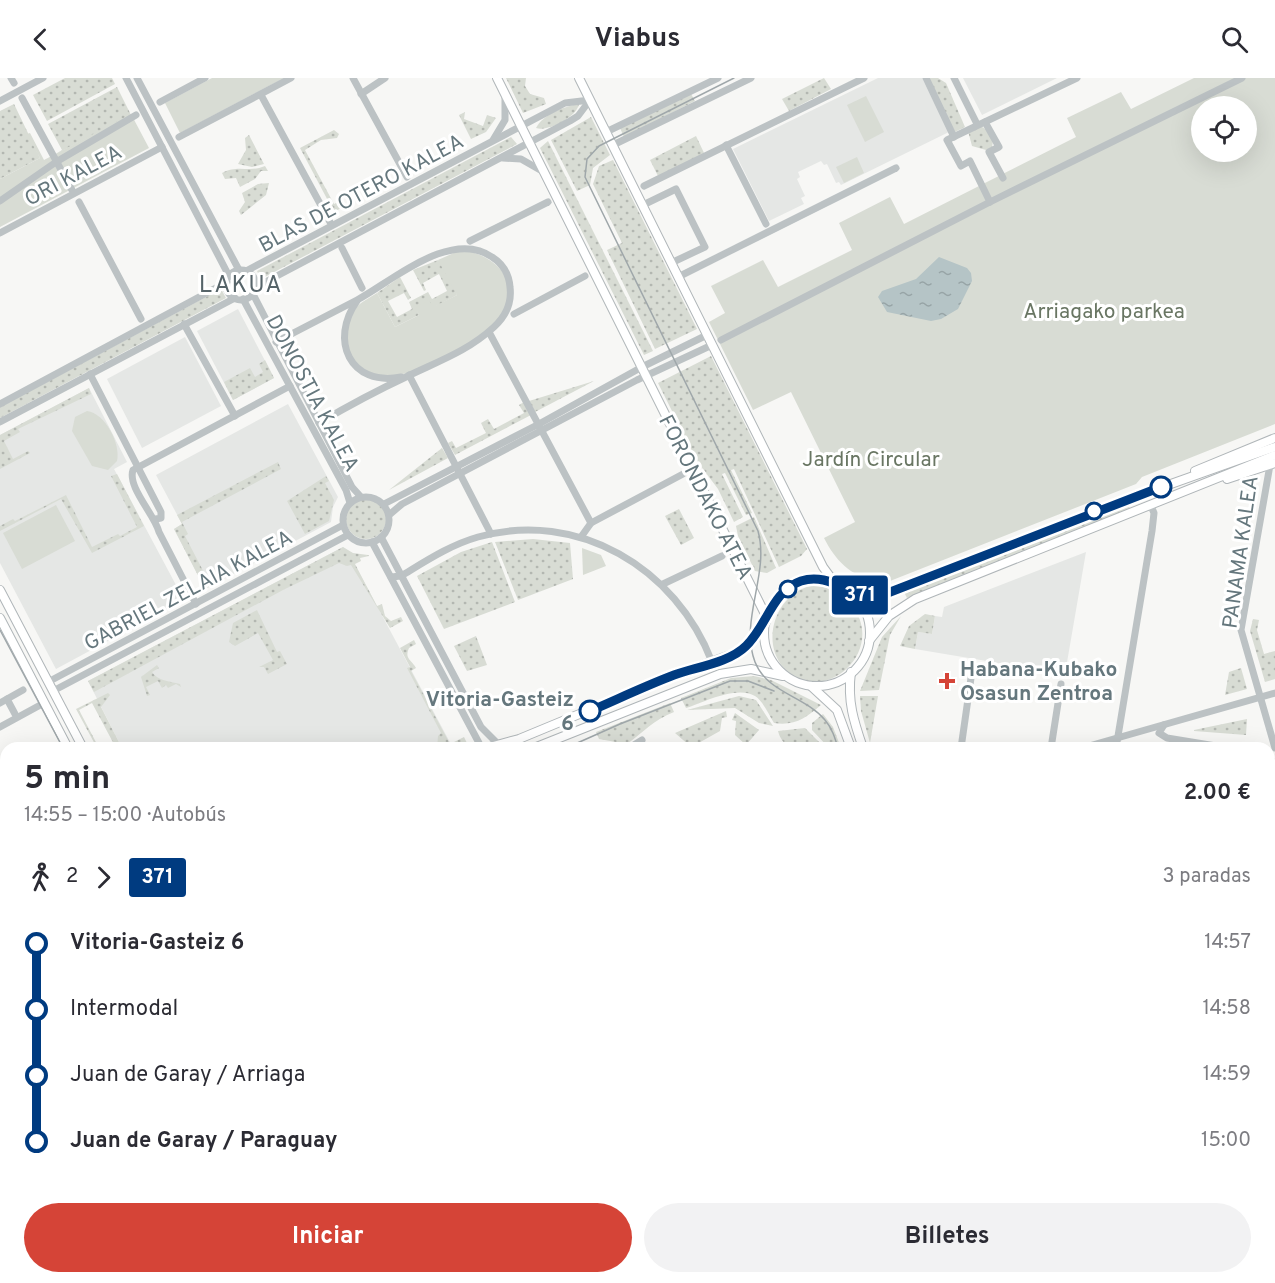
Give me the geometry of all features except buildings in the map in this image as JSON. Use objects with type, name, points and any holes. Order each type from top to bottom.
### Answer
[{"type":"main road","name":"FORONDAKO ATEA","points":[[497,78],[767,620]]},
{"type":"main road","points":[[579,78],[823,567],[834,582],[850,592],[864,596],[880,596],[1145,492],[1275,438]]},
{"type":"main road","points":[[1145,492],[1275,447]]},
{"type":"main road","points":[[868,640],[896,610],[915,599],[1275,455]]},
{"type":"main road","points":[[1177,495],[1272,464]]},
{"type":"main road","points":[[507,742],[741,650],[767,620],[784,591],[796,583],[817,579],[834,582]]},
{"type":"main road","points":[[0,590],[80,742]]},
{"type":"main road","points":[[811,686],[832,683],[851,672],[863,657],[868,640],[864,610],[850,592]]},
{"type":"main road","points":[[0,618],[65,742]]},
{"type":"main road","points":[[767,620],[769,651],[783,676]]},
{"type":"main road","points":[[549,742],[720,675],[752,669],[783,676],[811,686],[837,710],[849,742]]},
{"type":"main road","points":[[851,672],[848,695],[861,742]]},
{"type":"street","points":[[0,101],[43,78]]},
{"type":"street","points":[[126,78],[228,279],[228,291],[235,298]]},
{"type":"street","points":[[0,422],[235,298],[243,299],[254,290],[255,279],[243,271],[137,78]]},
{"type":"street","points":[[160,102],[205,78]]},
{"type":"street","points":[[179,137],[291,78]]},
{"type":"street","points":[[353,78],[407,177]]},
{"type":"street","points":[[361,94],[385,78]]},
{"type":"street","points":[[606,132],[718,78]]},
{"type":"street","points":[[612,145],[751,78]]},
{"type":"street","points":[[644,186],[864,78]]},
{"type":"street","points":[[926,78],[954,137]]},
{"type":"street","points":[[954,78],[981,123],[999,147],[989,152],[1003,178]]},
{"type":"street","points":[[990,202],[970,161],[961,166],[947,140],[1077,78]]},
{"type":"street","points":[[721,340],[990,202],[1242,78]]},
{"type":"street","name":"BLAS DE OTERO KALEA","points":[[490,144],[505,120],[504,92]]},
{"type":"street","points":[[261,94],[330,222]]},
{"type":"street","points":[[22,98],[72,190]]},
{"type":"street","points":[[521,127],[566,102],[590,100]]},
{"type":"street","points":[[529,142],[578,116],[590,100]]},
{"type":"street","points":[[0,201],[56,162],[136,115]]},
{"type":"street","name":"BLAS DE OTERO KALEA","points":[[243,271],[521,127]]},
{"type":"street","name":"BLAS DE OTERO KALEA","points":[[254,290],[529,142]]},
{"type":"street","points":[[726,145],[766,224]]},
{"type":"street","name":"ORI KALEA","points":[[0,233],[162,147]]},
{"type":"street","name":"BLAS DE OTERO KALEA","points":[[498,158],[521,159],[543,172]]},
{"type":"street","points":[[678,277],[896,168]]},
{"type":"street","points":[[643,205],[676,189],[705,247],[671,263]]},
{"type":"street","points":[[79,202],[141,319]]},
{"type":"street","points":[[470,241],[548,202]]},
{"type":"street","points":[[342,248],[362,288]]},
{"type":"street","points":[[276,342],[358,300],[403,270],[455,250],[482,251],[495,258],[506,271],[510,299],[501,320],[489,332],[452,357],[409,375],[319,423]]},
{"type":"street","points":[[0,404],[243,271]]},
{"type":"street","points":[[514,314],[585,276]]},
{"type":"street","name":"DONOSTIA KALEA","points":[[254,290],[276,342],[352,487],[361,497]]},
{"type":"street","name":"DONOSTIA KALEA","points":[[243,299],[346,490],[350,503]]},
{"type":"street","points":[[358,300],[344,325],[344,345],[348,356],[362,371],[373,377],[386,379],[409,375]]},
{"type":"street","points":[[184,324],[235,416]]},
{"type":"street","points":[[489,332],[591,523]]},
{"type":"street","points":[[540,427],[642,367],[707,335]]},
{"type":"street","points":[[384,504],[712,345]]},
{"type":"street","points":[[90,374],[161,512],[161,518],[156,519]]},
{"type":"street","points":[[409,375],[491,534]]},
{"type":"street","points":[[196,604],[159,531],[156,519],[150,515],[132,479],[134,470],[290,386]]},
{"type":"street","name":"PANAMA KALEA","points":[[1272,464],[1241,630],[1273,742]]},
{"type":"street","points":[[389,514],[394,508],[458,470]]},
{"type":"street","points":[[581,537],[591,523],[683,474]]},
{"type":"street","points":[[361,497],[374,498],[384,504],[389,514],[388,527],[381,537],[372,542],[362,543],[348,535],[343,525],[344,513],[350,503],[361,497]]},
{"type":"street","points":[[1117,742],[1152,531],[1154,513],[1151,506]]},
{"type":"street","name":"GABRIEL ZELAIA KALEA","points":[[48,682],[343,525]]},
{"type":"street","points":[[391,577],[401,576],[457,544],[491,534],[537,530],[581,537],[622,554],[663,584],[688,615],[712,662]]},
{"type":"street","name":"GABRIEL ZELAIA KALEA","points":[[53,691],[348,535]]},
{"type":"street","points":[[381,537],[481,727],[496,742]]},
{"type":"street","points":[[372,542],[478,742]]},
{"type":"street","points":[[663,584],[722,556]]},
{"type":"street","points":[[963,742],[972,671]]},
{"type":"street","points":[[1052,742],[1061,684]]},
{"type":"street","points":[[15,714],[3,701],[23,690]]},
{"type":"street","points":[[1106,742],[1275,693]]},
{"type":"street","points":[[0,722],[44,704]]},
{"type":"street","points":[[0,727],[31,708]]},
{"type":"street","points":[[1164,725],[1160,733],[1167,738],[1191,742]]},
{"type":"shaded area","points":[[878,78],[922,78],[949,132],[841,185],[839,182],[836,183],[827,164],[824,165],[821,161],[798,172],[800,177],[797,179],[805,196],[801,198],[804,204],[769,221],[733,149]]},
{"type":"shaded area","points":[[963,78],[1057,78],[982,115]]},
{"type":"shaded area","points":[[238,309],[274,378],[233,400],[197,331]]},
{"type":"shaded area","points":[[185,337],[221,406],[142,448],[107,379]]},
{"type":"shaded area","points":[[89,388],[127,462],[114,469],[184,600],[56,669],[0,563],[0,435]]},
{"type":"shaded area","points":[[288,404],[338,497],[333,507],[331,522],[205,589],[174,529],[182,524],[156,475]]},
{"type":"shaded area","points":[[343,547],[347,550],[450,742],[119,742],[88,681]]},
{"type":"shaded area","points":[[1086,552],[1065,674],[915,649],[918,632],[932,634],[935,616],[942,617],[944,607]]},
{"type":"green space","points":[[65,78],[112,78],[115,84],[47,121],[33,95]]},
{"type":"green space","points":[[212,78],[284,78],[180,133],[165,103]]},
{"type":"green space","points":[[506,78],[526,78],[525,86],[530,94],[544,98],[546,104],[523,113]]},
{"type":"green space","points":[[824,78],[831,89],[789,111],[782,99]]},
{"type":"green space","points":[[928,78],[938,78],[946,83],[965,127],[955,132]]},
{"type":"green space","name":"Arriagako parkea","points":[[1194,78],[1275,78],[1275,424],[1142,477],[1136,484],[890,581],[888,577],[877,579],[857,575],[841,563],[824,538],[855,522],[791,392],[753,410],[709,322],[725,313],[711,286],[763,260],[778,287],[852,250],[839,223],[890,197],[904,224],[1076,137],[1067,118],[1121,92],[1131,109]]},
{"type":"green space","points":[[117,87],[131,115],[56,154],[62,150],[48,124]]},
{"type":"green space","points":[[690,92],[695,101],[624,137],[620,128],[683,98]]},
{"type":"green space","points":[[866,96],[884,132],[865,142],[847,105]]},
{"type":"green space","points":[[14,104],[40,158],[0,179],[0,111]]},
{"type":"green space","points":[[579,104],[573,114],[554,126],[536,128],[549,115]]},
{"type":"green space","points":[[465,112],[464,119],[483,126],[487,115],[496,118],[486,132],[471,139],[459,115]]},
{"type":"green space","points":[[131,114],[149,148],[0,227],[0,179],[40,158],[27,134],[30,133],[44,160]]},
{"type":"green space","points":[[591,117],[610,155],[593,168],[590,185],[577,191],[551,140]]},
{"type":"green space","points":[[979,126],[988,131],[992,137],[992,147],[986,150],[972,146],[968,131]]},
{"type":"green space","points":[[334,130],[339,134],[337,138],[321,140],[305,150],[334,204],[340,201],[343,207],[334,212],[300,148]]},
{"type":"green space","points":[[249,135],[264,164],[252,167],[238,164],[246,150],[245,138]]},
{"type":"green space","points":[[696,136],[705,155],[659,178],[650,160]]},
{"type":"green space","points":[[511,137],[517,144],[261,279],[257,271]]},
{"type":"green space","points":[[548,141],[653,351],[644,355],[540,148]]},
{"type":"green space","points":[[857,157],[864,173],[844,183],[836,167]]},
{"type":"green space","points":[[613,160],[697,329],[655,349],[607,250],[622,243],[593,184],[599,166]]},
{"type":"green space","points":[[265,166],[268,171],[261,171],[255,179],[240,187],[236,178],[225,179],[222,173],[234,169],[254,169]]},
{"type":"green space","points":[[269,183],[266,195],[241,215],[239,211],[245,202],[242,193],[258,184]]},
{"type":"green space","points":[[468,251],[488,259],[496,265],[507,280],[508,300],[496,322],[483,334],[449,356],[412,372],[381,376],[370,373],[356,362],[347,348],[346,333],[352,313],[362,302],[377,293],[395,327],[419,315],[415,308],[429,300],[433,307],[457,295],[438,260],[456,252]]},
{"type":"green space","points":[[438,260],[440,262],[447,260],[457,295],[433,308],[416,308],[419,315],[395,327],[377,293],[400,277],[411,298],[408,300],[404,293],[388,301],[397,317],[412,309],[409,302],[428,292],[432,299],[447,291],[439,274],[423,283],[426,290],[424,291],[413,270]]},
{"type":"green space","points":[[221,289],[226,298],[0,418],[0,407]]},
{"type":"green space","points":[[711,356],[807,549],[801,556],[779,567],[734,469],[731,470],[752,513],[746,515],[725,473],[722,474],[743,517],[734,522],[718,489],[697,461],[658,383]]},
{"type":"green space","points":[[265,360],[274,378],[233,400],[224,382],[250,368],[255,377],[263,372],[259,364]]},
{"type":"green space","points":[[594,381],[535,412],[529,401]]},
{"type":"green space","points":[[89,388],[91,394],[18,429],[20,432],[4,441],[13,459],[28,451],[30,453],[0,469],[0,435]]},
{"type":"green space","points":[[524,402],[531,415],[455,455],[448,443],[452,441],[456,448],[486,433],[481,423],[488,419],[494,429],[524,413],[519,405]]},
{"type":"green space","points":[[87,411],[100,417],[110,430],[117,446],[117,461],[108,470],[92,466],[72,431],[75,417]]},
{"type":"green space","points":[[442,448],[448,458],[389,490]]},
{"type":"green space","points":[[278,462],[281,469],[182,522],[188,534],[185,536],[211,586],[205,589],[174,529],[182,524],[177,515]]},
{"type":"green space","points":[[117,474],[144,526],[92,553],[61,499],[0,531],[0,526],[13,519],[15,521],[66,495],[92,547],[118,534],[120,536],[137,527],[111,476]]},
{"type":"green space","points":[[326,476],[329,481],[325,483],[334,500],[329,521],[305,534],[287,501]]},
{"type":"green space","points":[[366,499],[374,500],[380,505],[385,511],[385,527],[380,533],[374,538],[366,539],[358,538],[352,533],[347,527],[346,519],[347,511],[352,505],[358,500]]},
{"type":"green space","points":[[1128,503],[1130,509],[907,598],[904,592]]},
{"type":"green space","points":[[56,505],[75,541],[22,569],[3,533]]},
{"type":"green space","points":[[679,509],[694,538],[681,545],[665,516]]},
{"type":"green space","points":[[754,517],[776,568],[767,573],[755,571],[738,536],[736,526]]},
{"type":"green space","points":[[533,539],[570,543],[573,579],[518,600],[495,542]]},
{"type":"green space","points":[[492,542],[515,602],[444,629],[417,576],[461,552]]},
{"type":"green space","points":[[343,547],[353,553],[369,556],[360,558],[361,561],[355,564],[377,606],[382,604],[385,616],[391,621],[401,617],[403,621],[390,628],[351,565],[339,563],[283,590],[94,692],[88,681]]},
{"type":"green space","points":[[582,548],[601,555],[606,566],[583,575]]},
{"type":"green space","points":[[811,586],[833,590],[847,599],[861,623],[862,641],[856,657],[845,670],[831,679],[814,682],[798,679],[783,667],[776,656],[773,644],[773,631],[781,608],[799,590]]},
{"type":"green space","points":[[257,610],[277,652],[280,651],[287,664],[268,674],[264,667],[259,667],[273,660],[258,633],[235,646],[229,642],[233,623]]},
{"type":"green space","points":[[925,614],[935,616],[932,634],[918,632],[915,649],[900,646],[909,626]]},
{"type":"green space","points":[[901,616],[890,635],[879,690],[860,691],[882,637]]},
{"type":"green space","points":[[1253,619],[1259,620],[1257,630],[1264,654],[1275,651],[1275,679],[1265,682],[1250,631]]},
{"type":"green space","points":[[476,636],[487,665],[467,671],[454,646]]},
{"type":"green space","points":[[414,640],[416,644],[409,648],[408,652],[408,657],[416,668],[411,671],[449,742],[438,742],[441,733],[407,668],[410,667],[400,648]]},
{"type":"green space","points":[[157,665],[159,668],[152,672],[154,675],[180,684],[181,687],[176,684],[162,688],[158,681],[146,687],[150,695],[147,696],[141,677]]},
{"type":"green space","points":[[1241,668],[1247,689],[1225,695],[1229,672]]},
{"type":"green space","points":[[754,676],[771,680],[821,705],[800,720],[781,724],[774,723],[761,701],[748,693],[730,693],[686,708],[681,698],[731,678]]},
{"type":"green space","points":[[108,693],[110,695],[101,707],[119,742],[113,742],[92,703],[79,710],[96,742],[94,742],[76,709]]},
{"type":"green space","points":[[739,696],[756,700],[773,726],[759,723],[735,708],[687,710]]},
{"type":"green space","points":[[860,696],[878,696],[870,742],[870,742],[861,711]]},
{"type":"green space","points":[[670,703],[674,712],[654,722],[629,742],[599,739],[596,732]]},
{"type":"green space","points":[[726,711],[727,717],[722,718],[720,731],[700,742],[685,742],[675,733]]},
{"type":"green space","points":[[735,713],[759,730],[749,742],[743,742],[735,735],[736,721],[732,720]]},
{"type":"green space","points":[[823,714],[833,727],[839,742],[823,742],[812,730],[812,723]]},
{"type":"green space","points":[[1247,719],[1246,735],[1194,731],[1194,730]]},
{"type":"green space","points":[[805,728],[819,742],[784,742],[778,731]]},
{"type":"green space","points":[[464,737],[466,742],[454,742]]},
{"type":"water","points":[[939,257],[967,268],[971,273],[972,281],[958,309],[941,319],[931,321],[887,312],[878,297],[882,291],[916,279]]},
{"type":"tram line","points":[[734,78],[599,146],[587,159],[585,177],[758,531],[761,547],[760,564],[750,630],[755,662],[768,681],[817,712],[825,720],[836,742]]},
{"type":"tram line","points":[[0,630],[60,742]]},
{"type":"tram line","points":[[580,742],[730,681],[748,681],[774,691]]},
{"type":"bus line","name":"371","points":[[590,711],[641,688],[741,650],[748,645],[766,621],[775,602],[784,591],[803,580],[823,579],[834,582],[850,592],[864,596],[880,596],[1095,510],[1161,487]]},
{"type":"place","name":"Habana-Kubako Osasun Zentroa","points":[[947,681]]},
{"type":"place","name":"Vitoria-Gasteiz 6","points":[[590,711]]},
{"type":"district","name":"LAKUA","points":[[241,284]]},
{"type":"park label","name":"Jardín Circular","points":[[871,459]]}]
